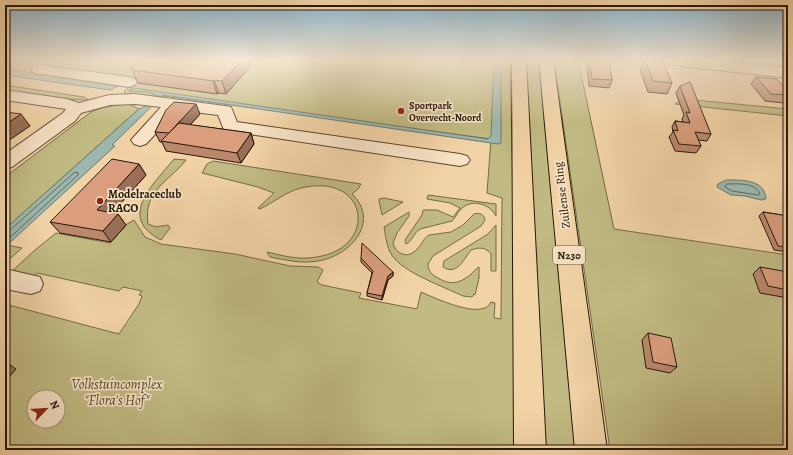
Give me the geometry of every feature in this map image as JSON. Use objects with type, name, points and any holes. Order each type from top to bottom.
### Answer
[{"type":"main road","points":[[520,81],[530,450]]},
{"type":"main road","name":"Zuilense Ring","points":[[548,81],[591,450]]},
{"type":"street","points":[[123,81],[129,82]]},
{"type":"street","points":[[5,95],[67,104],[73,106],[75,109]]},
{"type":"street","points":[[5,164],[69,117],[75,109],[109,100],[121,99],[135,99],[225,111],[230,126],[460,160]]},
{"type":"street","points":[[140,140],[174,104]]},
{"type":"street","points":[[5,279],[31,284]]},
{"type":"green space","name":"Volkstuincomplex \"Flora's Hof\"","points":[[129,81],[510,81],[519,450],[5,450],[5,304],[119,334],[139,304],[142,296],[139,295],[142,291],[123,287],[119,291],[37,273],[30,281],[10,273],[56,233],[110,243],[127,224],[134,220],[145,237],[161,244],[235,254],[290,266],[318,267],[323,270],[317,282],[322,285],[361,293],[359,298],[417,309],[421,292],[447,303],[469,309],[486,307],[491,302],[495,303],[494,318],[501,319],[502,198],[487,193],[491,139],[163,96],[126,95],[124,92],[134,82]]},
{"type":"green space","points":[[524,81],[541,81],[577,450],[543,450]]},
{"type":"green space","points":[[557,81],[583,81],[614,229],[788,255],[788,450],[610,450]]},
{"type":"green space","points":[[5,85],[84,97],[88,100],[60,99],[5,91]]},
{"type":"green space","points":[[684,99],[788,109],[788,116],[675,104]]},
{"type":"green space","points":[[127,103],[139,109],[5,229],[5,177],[91,112],[101,108]]},
{"type":"green space","points":[[174,159],[186,160],[159,188],[149,203],[148,224],[156,227],[168,225],[170,228],[161,240],[148,231],[141,221],[140,211],[143,200],[149,190]]},
{"type":"green space","points":[[213,161],[361,184],[352,194],[360,205],[363,216],[362,226],[358,236],[341,252],[330,258],[318,261],[300,262],[270,257],[267,252],[292,257],[307,258],[331,253],[347,243],[356,230],[358,216],[353,202],[342,191],[325,186],[295,190],[260,209],[258,208],[274,193],[258,187],[202,173],[207,164]]},
{"type":"green space","points":[[428,195],[496,204],[496,216],[490,208],[475,203],[470,204],[461,209],[452,221],[420,229],[406,244],[405,240],[422,215],[423,210],[437,210],[453,217],[460,208],[450,203],[427,199]]},
{"type":"green space","points":[[384,198],[403,202],[382,215],[379,199]]},
{"type":"green space","points":[[409,212],[409,216],[397,233],[393,243],[400,253],[407,255],[414,252],[429,235],[451,232],[463,225],[474,214],[476,213],[483,215],[485,220],[481,226],[433,256],[428,264],[430,271],[434,276],[447,282],[458,282],[466,278],[479,267],[479,278],[475,295],[474,294],[472,297],[463,296],[427,280],[408,270],[392,256],[387,244],[384,227]]},
{"type":"green space","points":[[496,225],[496,271],[491,271],[491,254],[482,248],[471,250],[463,262],[456,268],[448,269],[443,267],[444,261],[488,234]]},
{"type":"green space","points":[[7,245],[22,248],[5,263],[5,247]]},
{"type":"water","points":[[49,81],[91,81],[118,85],[110,90]]},
{"type":"water","points":[[493,81],[501,81],[501,143],[498,144],[163,95],[161,97],[149,92],[129,91],[134,88],[488,139],[491,136]]},
{"type":"water","points":[[153,105],[112,145],[115,146],[5,247],[5,229],[139,109]]},
{"type":"water","points":[[726,180],[738,180],[757,184],[765,192],[766,199],[761,200],[745,196],[731,195],[717,187],[718,184]]},
{"type":"building","points":[[655,81],[671,81],[672,83]]},
{"type":"building","points":[[760,81],[779,81],[788,95],[771,94]]},
{"type":"building","points":[[690,82],[711,134],[695,132],[701,146],[679,144],[673,130],[678,131],[675,121],[690,123],[686,112],[690,113],[680,86]]},
{"type":"building","points":[[174,102],[196,104],[169,133],[155,132],[166,110]]},
{"type":"building","points":[[5,112],[21,114],[5,125]]},
{"type":"building","points":[[179,123],[251,133],[237,153],[161,141]]},
{"type":"building","points":[[112,159],[139,164],[97,210],[118,214],[103,231],[50,222]]},
{"type":"building","points":[[763,212],[788,216],[788,247],[778,246]]},
{"type":"building","points":[[362,243],[393,272],[388,276],[382,296],[367,293],[373,271],[361,258]]},
{"type":"building","points":[[760,267],[788,272],[788,290],[768,286]]},
{"type":"building","points":[[648,333],[671,338],[677,367],[653,362]]},
{"type":"place","name":"Sportpark Overvecht-Noord","points":[[401,111]]},
{"type":"place","name":"Modelraceclub RACO","points":[[100,201]]}]
